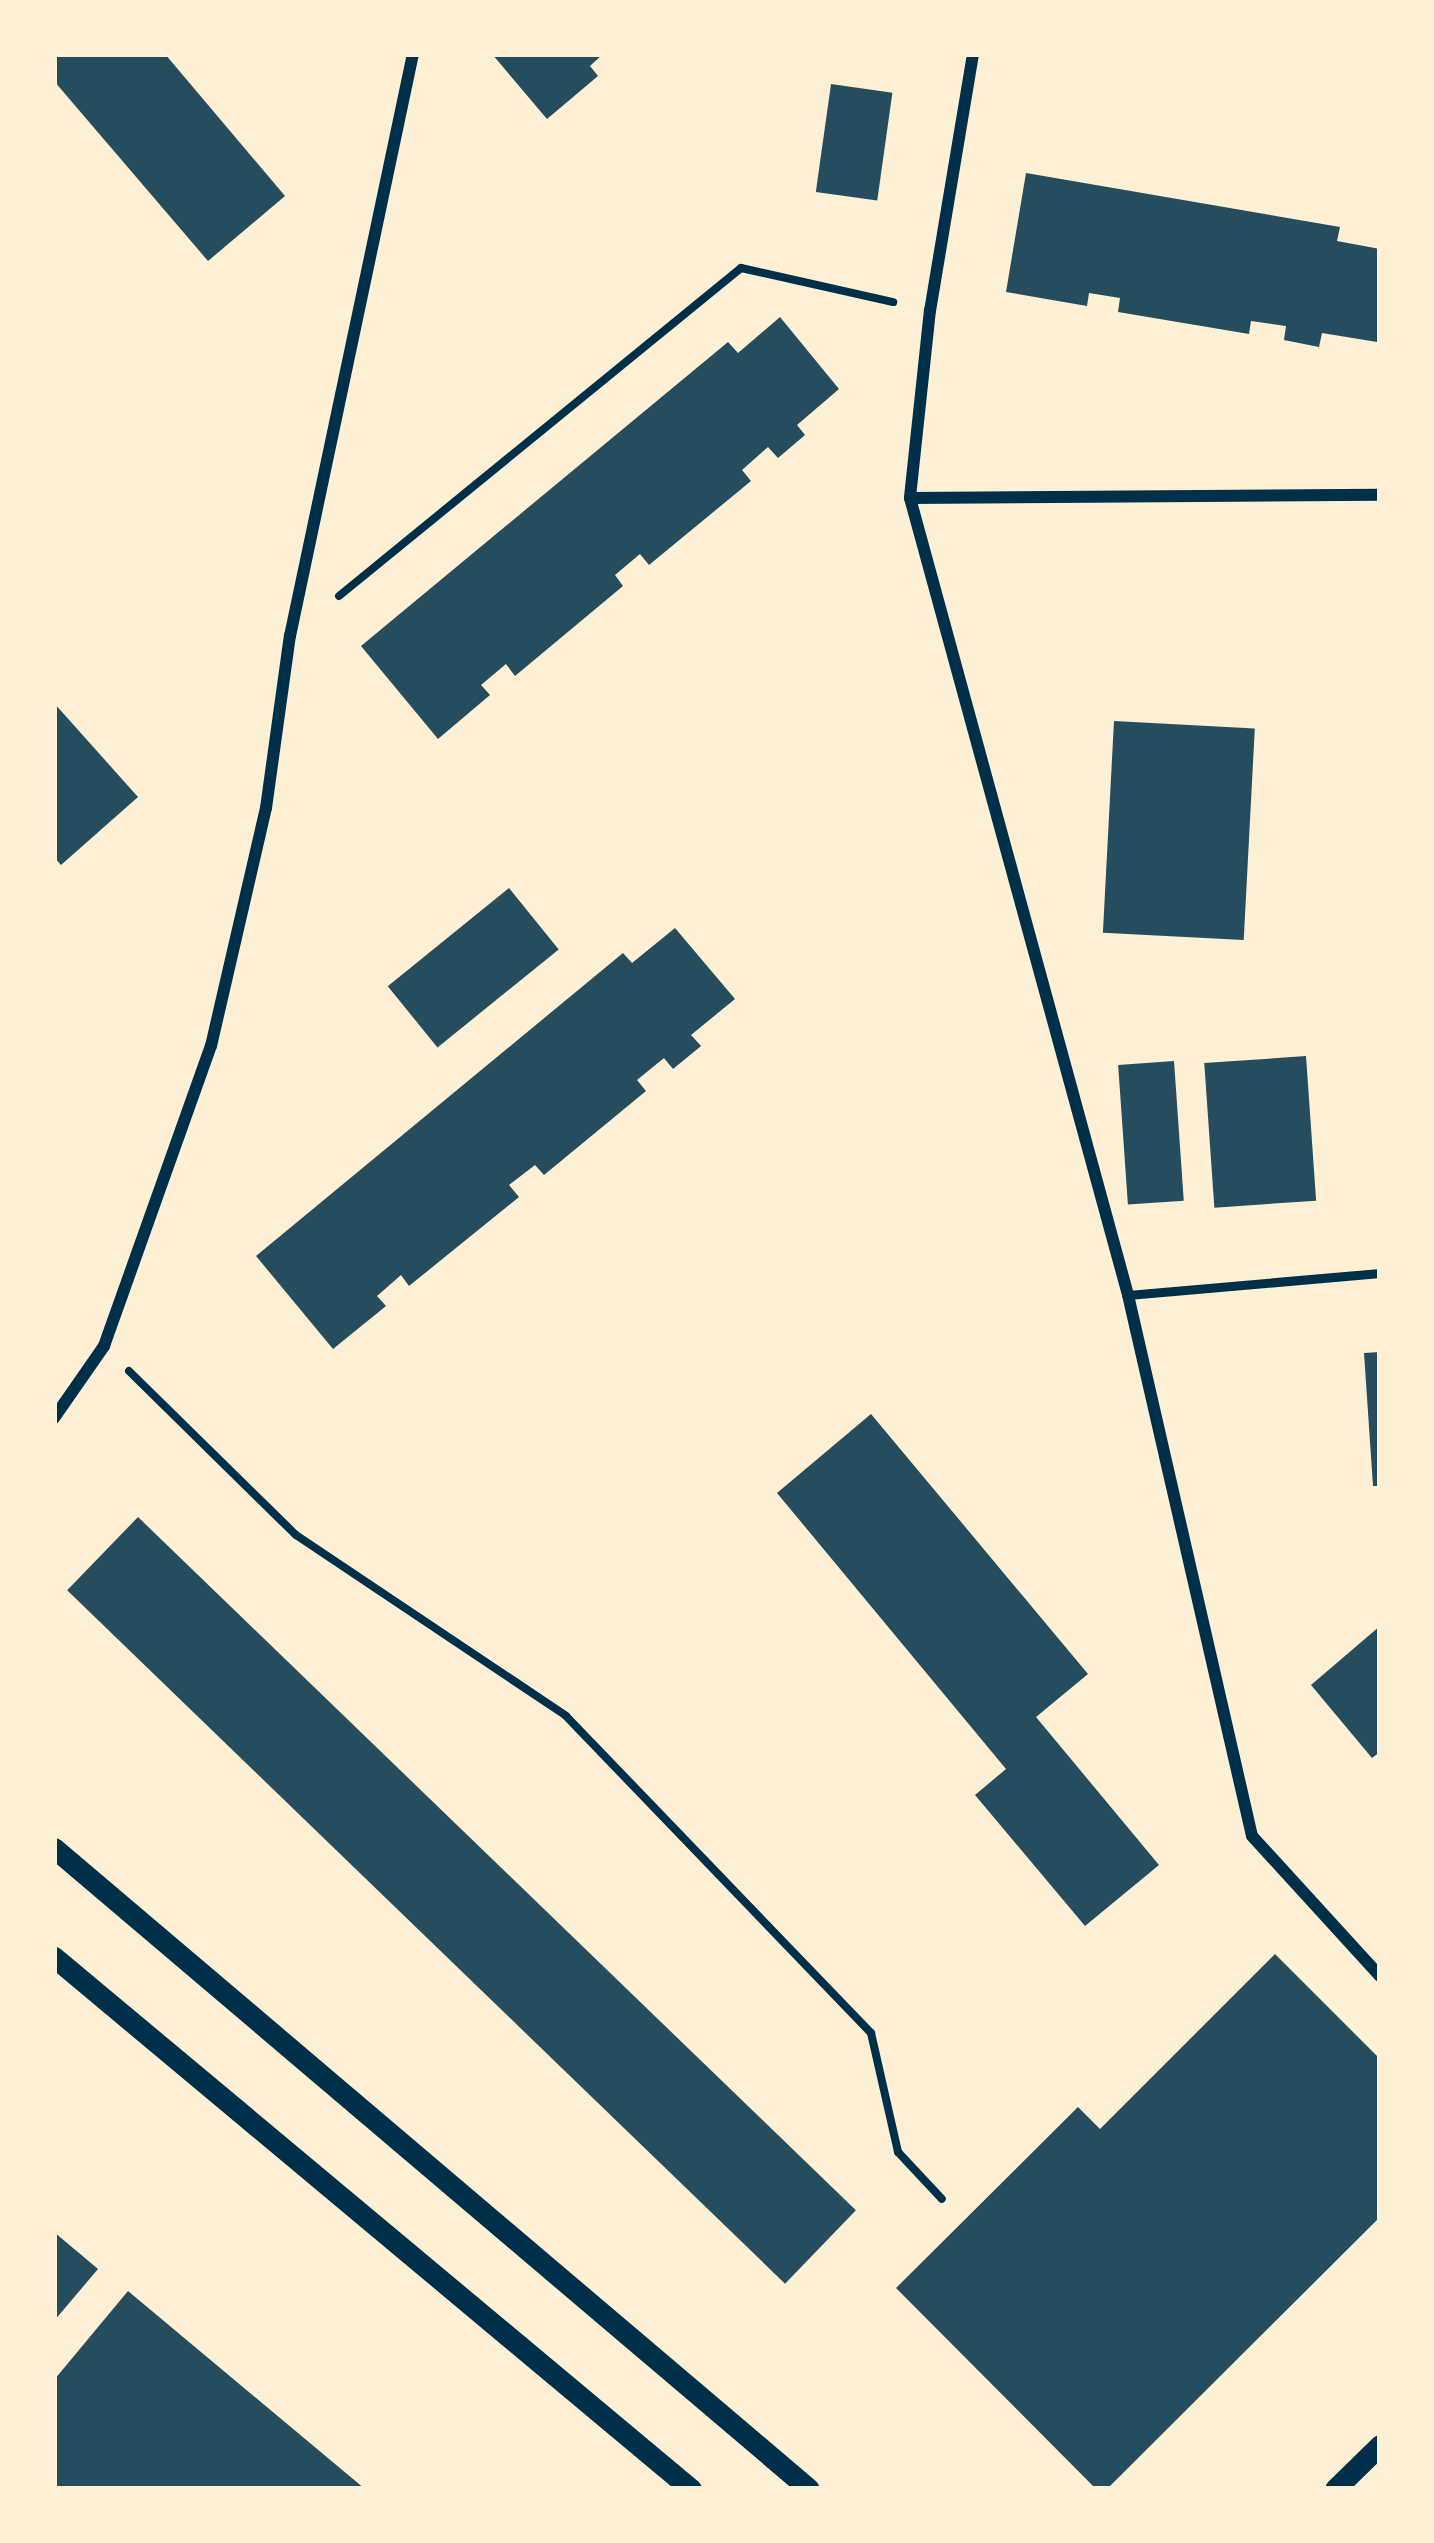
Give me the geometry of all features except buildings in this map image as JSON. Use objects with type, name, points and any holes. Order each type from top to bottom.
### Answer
[{"type":"street","points":[[54,1418],[104,1346],[212,1046],[266,808],[290,636],[412,54]]},
{"type":"street","points":[[973,54],[930,310],[910,499],[1128,1295],[1252,1836],[1380,1976]]},
{"type":"street","points":[[910,499],[1380,495]]},
{"type":"street","points":[[54,1848],[809,2489]]},
{"type":"street","points":[[54,1957],[691,2489]]},
{"type":"street","points":[[1336,2489],[1380,2445]]},
{"type":"lane","points":[[1128,1295],[1380,1273]]},
{"type":"path","points":[[290,636],[741,268],[930,310]]},
{"type":"path","points":[[104,1346],[296,1535],[566,1716],[871,2032],[898,2152],[942,2199]]}]
